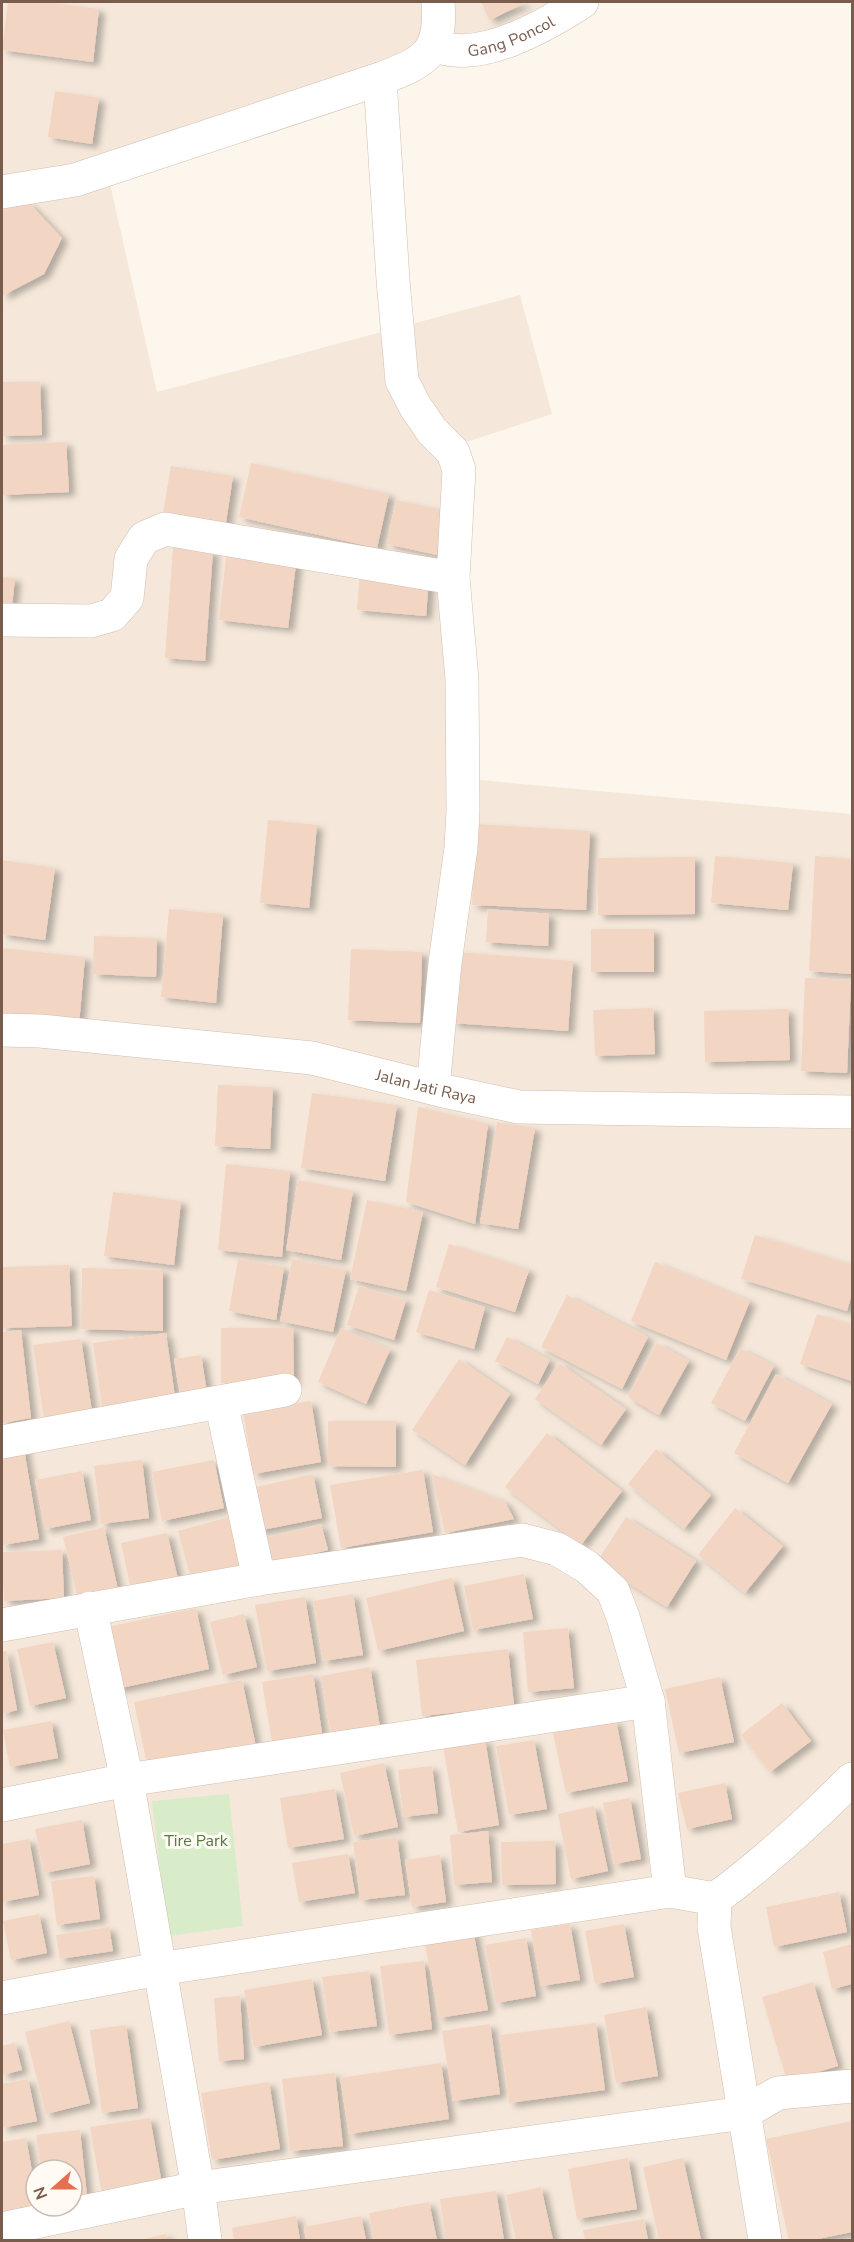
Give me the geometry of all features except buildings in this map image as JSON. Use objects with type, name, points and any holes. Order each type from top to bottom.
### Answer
[{"type":"street","points":[[2,192],[75,180],[414,66],[434,45],[439,17],[438,2]]},
{"type":"street","name":"Gang Poncol","points":[[434,45],[453,50],[487,48],[523,34],[582,2]]},
{"type":"street","points":[[380,79],[402,381],[427,423],[453,453],[459,470],[453,578],[462,679],[463,812],[461,848],[445,963],[433,1088]]},
{"type":"street","points":[[2,620],[91,621],[112,615],[127,598],[132,559],[144,538],[165,529],[453,578]]},
{"type":"street","name":"Jalan Jati Raya","points":[[2,1030],[40,1031],[312,1058],[519,1107],[852,1112]]},
{"type":"street","points":[[2,1442],[285,1390]]},
{"type":"street","points":[[221,1402],[259,1579]]},
{"type":"street","points":[[2,1625],[259,1579],[522,1540],[557,1549],[587,1567],[613,1591],[648,1701],[670,1891]]},
{"type":"street","points":[[90,1608],[127,1780],[198,2188],[205,2241]]},
{"type":"street","points":[[2,1805],[127,1780],[648,1701]]},
{"type":"street","points":[[2,1998],[159,1969],[670,1891],[715,1899],[768,1858],[852,1779]]},
{"type":"street","points":[[715,1899],[714,1927],[765,2241]]},
{"type":"street","points":[[2,2229],[198,2188],[744,2113],[778,2093],[852,2086]]},
{"type":"shaded area","points":[[2,2],[563,2],[528,27],[103,153],[157,392],[520,295],[552,414],[460,444],[479,780],[852,814],[852,2240],[2,2240]]},
{"type":"green space","name":"Tire Park","points":[[229,1794],[243,1926],[168,1936],[152,1801]]}]
